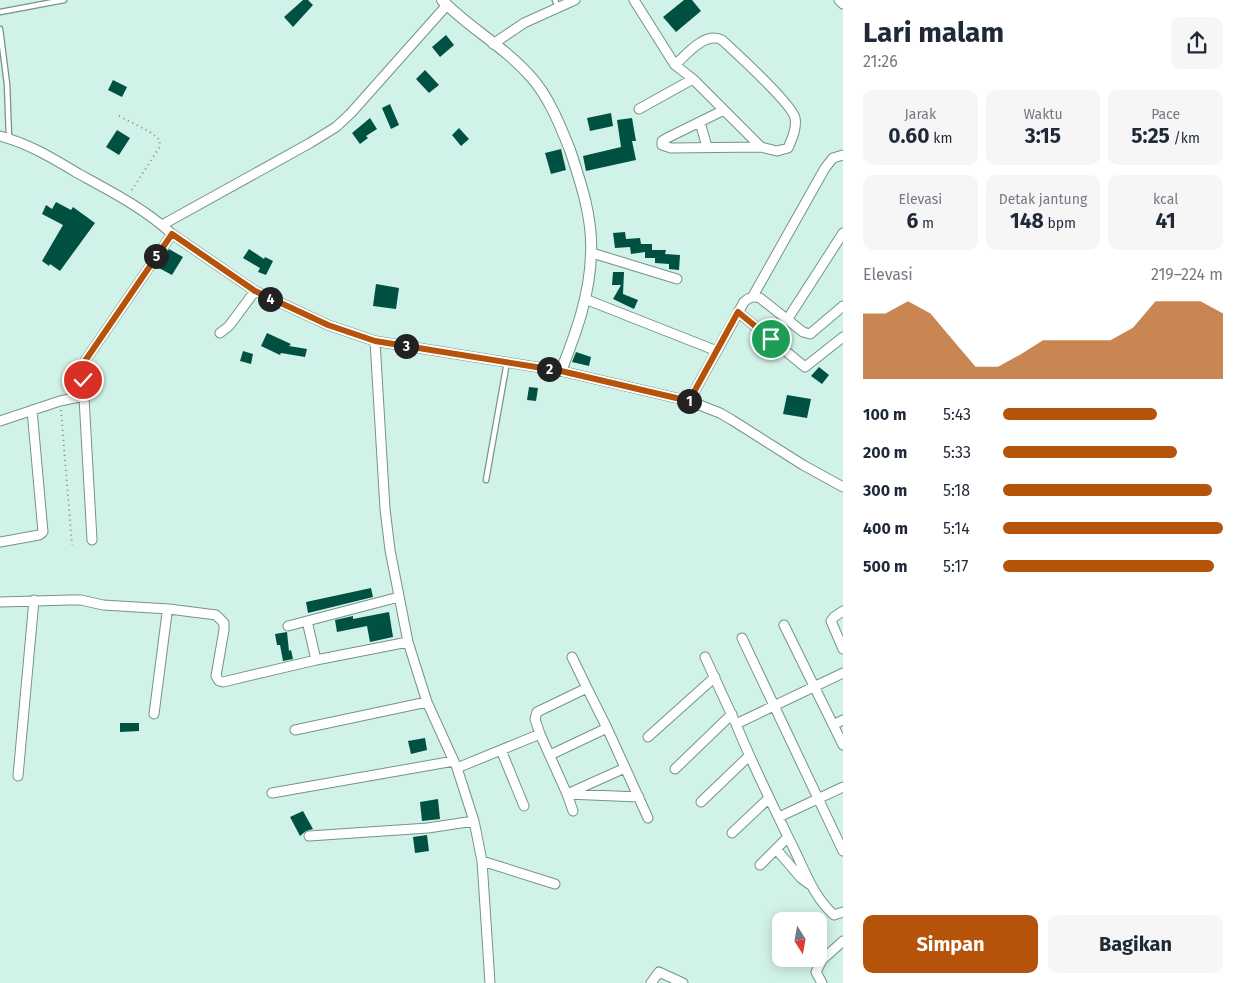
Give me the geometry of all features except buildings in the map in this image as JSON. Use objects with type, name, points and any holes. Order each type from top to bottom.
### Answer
[{"type":"street","points":[[494,44],[524,22],[557,4],[575,0]]},
{"type":"street","points":[[634,0],[675,65],[693,79],[760,147]]},
{"type":"street","points":[[839,0],[843,4]]},
{"type":"street","points":[[162,225],[336,127],[352,113],[444,2],[519,64],[533,78],[556,117],[578,174],[588,217],[592,253],[585,299],[577,330],[561,371]]},
{"type":"street","points":[[675,65],[708,38],[717,37],[756,71],[792,112],[796,122],[788,148],[777,152],[760,147],[671,148],[662,145],[662,141],[667,138],[724,110]]},
{"type":"street","points":[[639,109],[693,79]]},
{"type":"street","points":[[700,122],[707,147]]},
{"type":"street","points":[[5,137],[48,156],[126,199],[172,234],[255,291],[319,321],[375,341],[561,371],[689,401],[720,413],[804,465],[842,484]]},
{"type":"street","points":[[754,296],[825,168],[833,158],[843,156]]},
{"type":"street","points":[[787,320],[843,233]]},
{"type":"street","points":[[92,540],[83,380],[85,361],[172,234]]},
{"type":"street","points":[[592,253],[677,279]]},
{"type":"street","points":[[220,333],[229,326],[255,291]]},
{"type":"street","points":[[689,401],[738,312],[748,298],[754,296],[760,298],[803,332],[810,334],[843,306]]},
{"type":"street","points":[[585,299],[717,351]]},
{"type":"street","points":[[738,312],[805,367],[843,337]]},
{"type":"street","points":[[375,341],[385,509],[399,597],[408,642],[427,702],[455,764],[474,821],[482,861],[490,983]]},
{"type":"street","points":[[0,421],[60,400],[84,396]]},
{"type":"street","points":[[0,542],[39,535],[44,532],[32,410]]},
{"type":"street","points":[[288,626],[399,597]]},
{"type":"street","points":[[18,776],[34,600]]},
{"type":"street","points":[[0,602],[81,600],[102,605],[169,609],[216,615],[221,619],[224,630],[216,676],[221,682],[316,660],[408,642]]},
{"type":"street","points":[[154,714],[167,612],[169,609]]},
{"type":"street","points":[[843,611],[831,621],[843,649]]},
{"type":"street","points":[[307,621],[316,660]]},
{"type":"street","points":[[784,625],[843,745]]},
{"type":"street","points":[[742,638],[843,851]]},
{"type":"street","points":[[706,656],[749,756],[809,884],[822,904],[834,915],[843,912]]},
{"type":"street","points":[[572,657],[648,818]]},
{"type":"street","points":[[736,724],[843,673]]},
{"type":"street","points":[[648,738],[715,677]]},
{"type":"street","points":[[573,810],[535,719],[536,712],[587,688]]},
{"type":"street","points":[[295,730],[427,702]]},
{"type":"street","points":[[675,769],[732,714]]},
{"type":"street","points":[[834,724],[843,720]]},
{"type":"street","points":[[550,755],[607,728]]},
{"type":"street","points":[[272,793],[455,764],[501,750],[540,734]]},
{"type":"street","points":[[501,750],[524,806]]},
{"type":"street","points":[[701,802],[749,756]]},
{"type":"street","points":[[567,794],[625,768]]},
{"type":"street","points":[[779,817],[843,788]]},
{"type":"street","points":[[567,794],[639,797]]},
{"type":"street","points":[[732,833],[769,798]]},
{"type":"street","points":[[310,836],[428,828],[474,821]]},
{"type":"street","points":[[760,865],[788,837]]},
{"type":"street","points":[[776,849],[801,878],[809,884]]},
{"type":"street","points":[[482,861],[555,884]]},
{"type":"street","points":[[822,983],[816,972],[819,965],[843,940]]},
{"type":"street","points":[[651,983],[659,972],[683,983]]},
{"type":"lane","points":[[0,12],[64,0]]},
{"type":"lane","points":[[0,30],[7,84],[5,137]]},
{"type":"lane","points":[[486,480],[507,362]]},
{"type":"path","points":[[119,116],[150,132],[160,140],[159,148],[126,199]]},
{"type":"path","points":[[60,400],[72,545]]},
{"type":"route","points":[[83,380],[85,361],[172,234],[255,291],[301,314],[375,341],[561,371],[689,401],[738,312],[771,339]]}]
